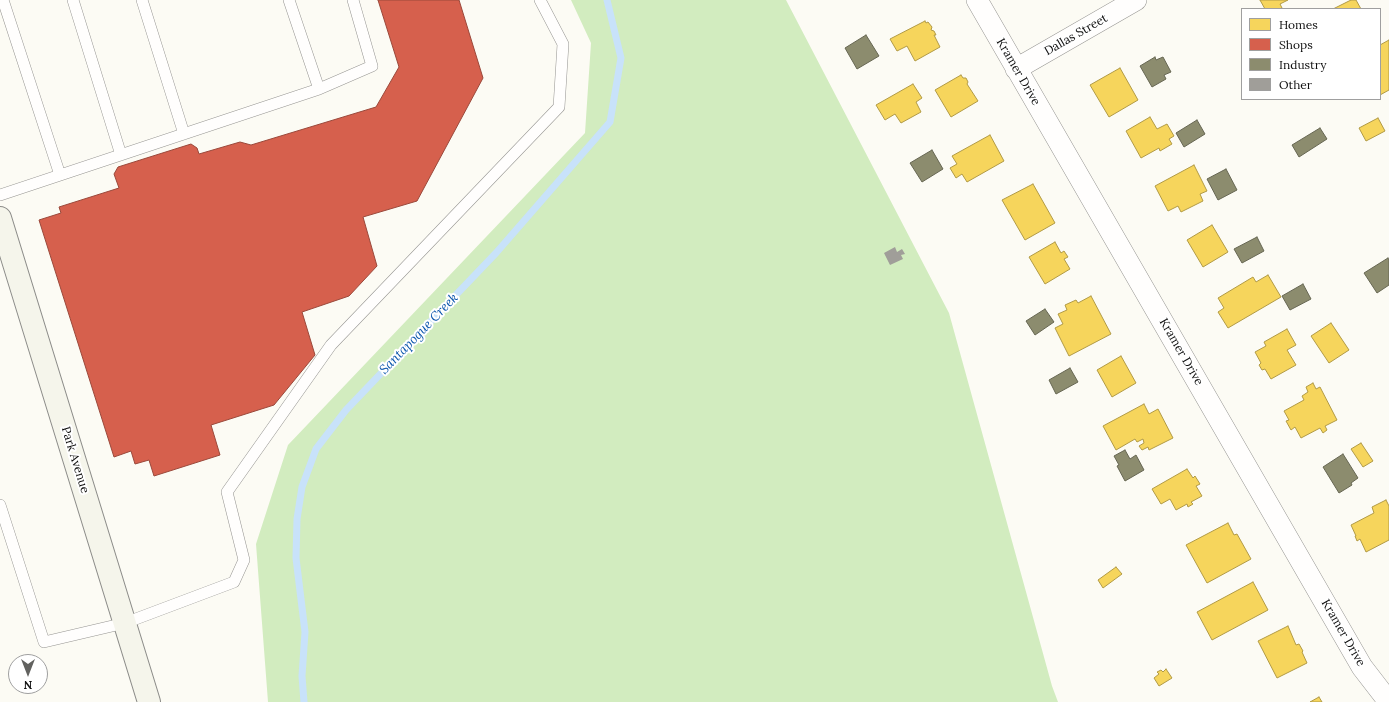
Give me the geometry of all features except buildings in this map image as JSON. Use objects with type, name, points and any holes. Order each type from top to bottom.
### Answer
[{"type":"street","name":"Kramer Drive","points":[[977,0],[1362,667],[1389,702]]},
{"type":"street","name":"Dallas Street","points":[[1016,69],[1136,0]]},
{"type":"street","name":"Park Avenue","points":[[1,224],[149,702]]},
{"type":"lane","points":[[3,0],[60,175]]},
{"type":"lane","points":[[73,0],[121,155]]},
{"type":"lane","points":[[142,0],[184,134]]},
{"type":"lane","points":[[289,0],[319,89]]},
{"type":"lane","points":[[0,195],[319,89],[372,66],[353,0]]},
{"type":"lane","points":[[0,505],[44,642],[125,623],[234,582],[244,560],[227,492],[331,345],[559,107],[563,44],[540,0]]},
{"type":"green space","points":[[571,0],[786,0],[949,313],[1052,686],[1058,702],[268,702],[256,544],[288,445],[585,133],[591,43]]},
{"type":"waterway","name":"Santapogue Creek","points":[[304,702],[302,676],[305,632],[296,558],[297,519],[302,487],[316,449],[346,410],[496,253],[610,122],[621,58],[607,0]]}]
